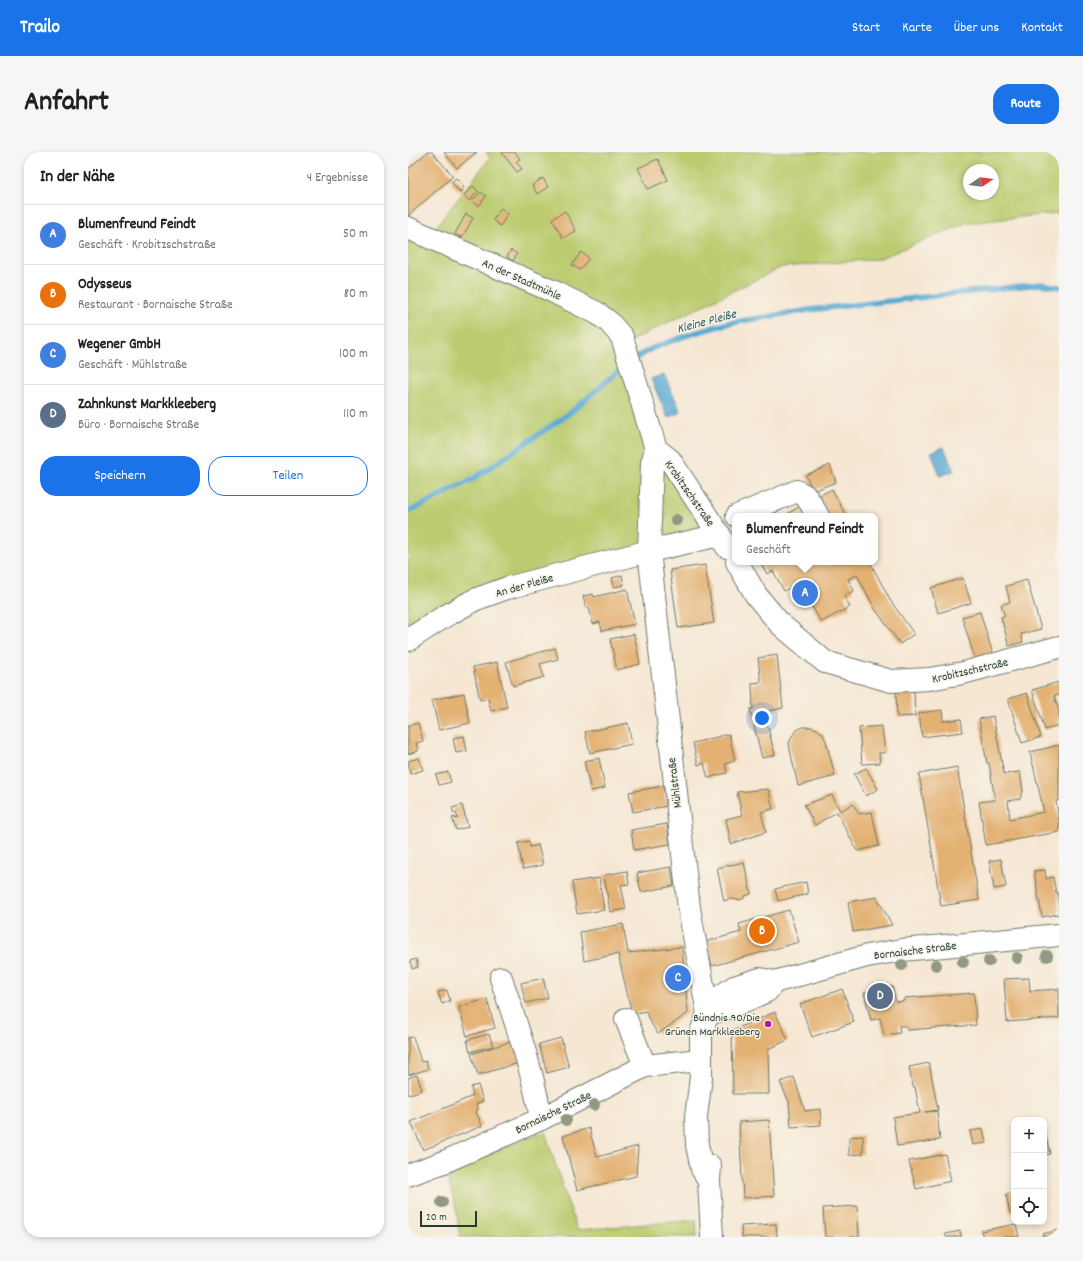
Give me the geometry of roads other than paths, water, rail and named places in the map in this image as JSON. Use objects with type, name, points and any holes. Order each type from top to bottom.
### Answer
[{"type":"street","name":"An der Stadtmühle","points":[[408,228],[552,291],[597,313],[609,322],[622,336],[656,449]]},
{"type":"street","name":"Krobitzschstraße","points":[[656,449],[670,460],[732,554]]},
{"type":"street","name":"Mühlstraße","points":[[656,449],[652,463],[649,551],[689,908],[708,1014]]},
{"type":"street","points":[[743,513],[797,491],[806,496],[816,513]]},
{"type":"street","points":[[649,551],[717,531],[732,519]]},
{"type":"street","name":"An der Pleiße","points":[[408,640],[474,600],[506,588],[649,551]]},
{"type":"street","name":"Krobitzschstraße","points":[[738,565],[756,595],[780,624],[825,662],[891,681],[929,679],[963,673],[1059,648]]},
{"type":"street","name":"Bornaische Straße","points":[[712,1237],[709,1180],[711,1148],[709,1117],[700,1069],[701,1032],[708,1014],[721,996],[734,987],[760,978],[774,982],[867,956],[902,950],[1059,935]]},
{"type":"street","points":[[501,978],[521,1041],[537,1098],[541,1119]]},
{"type":"street","points":[[626,1019],[645,1066]]},
{"type":"street","name":"Bornaische Straße","points":[[409,1174],[444,1162],[541,1119],[645,1066],[700,1069]]},
{"type":"water","points":[[664,374],[681,412],[668,418],[651,379]]},
{"type":"water","points":[[944,447],[954,471],[940,476],[931,452]]},
{"type":"waterway","name":"Kleine Pleiße","points":[[634,359],[653,348],[688,335],[729,323],[809,310],[1041,284],[1059,287]]},
{"type":"waterway","name":"Kleine Pleiße","points":[[408,512],[473,479],[570,413],[625,365]]},
{"type":"place","name":"Blumenfreund Feindt","points":[[805,593]]},
{"type":"place","name":"Odysseus","points":[[762,931]]},
{"type":"place","name":"Wegener GmbH","points":[[678,978]]},
{"type":"place","name":"Zahnkunst Markkleeberg","points":[[880,996]]},
{"type":"place","name":"Bündnis 90/Die Grünen Markkleeberg","points":[[768,1024]]}]
